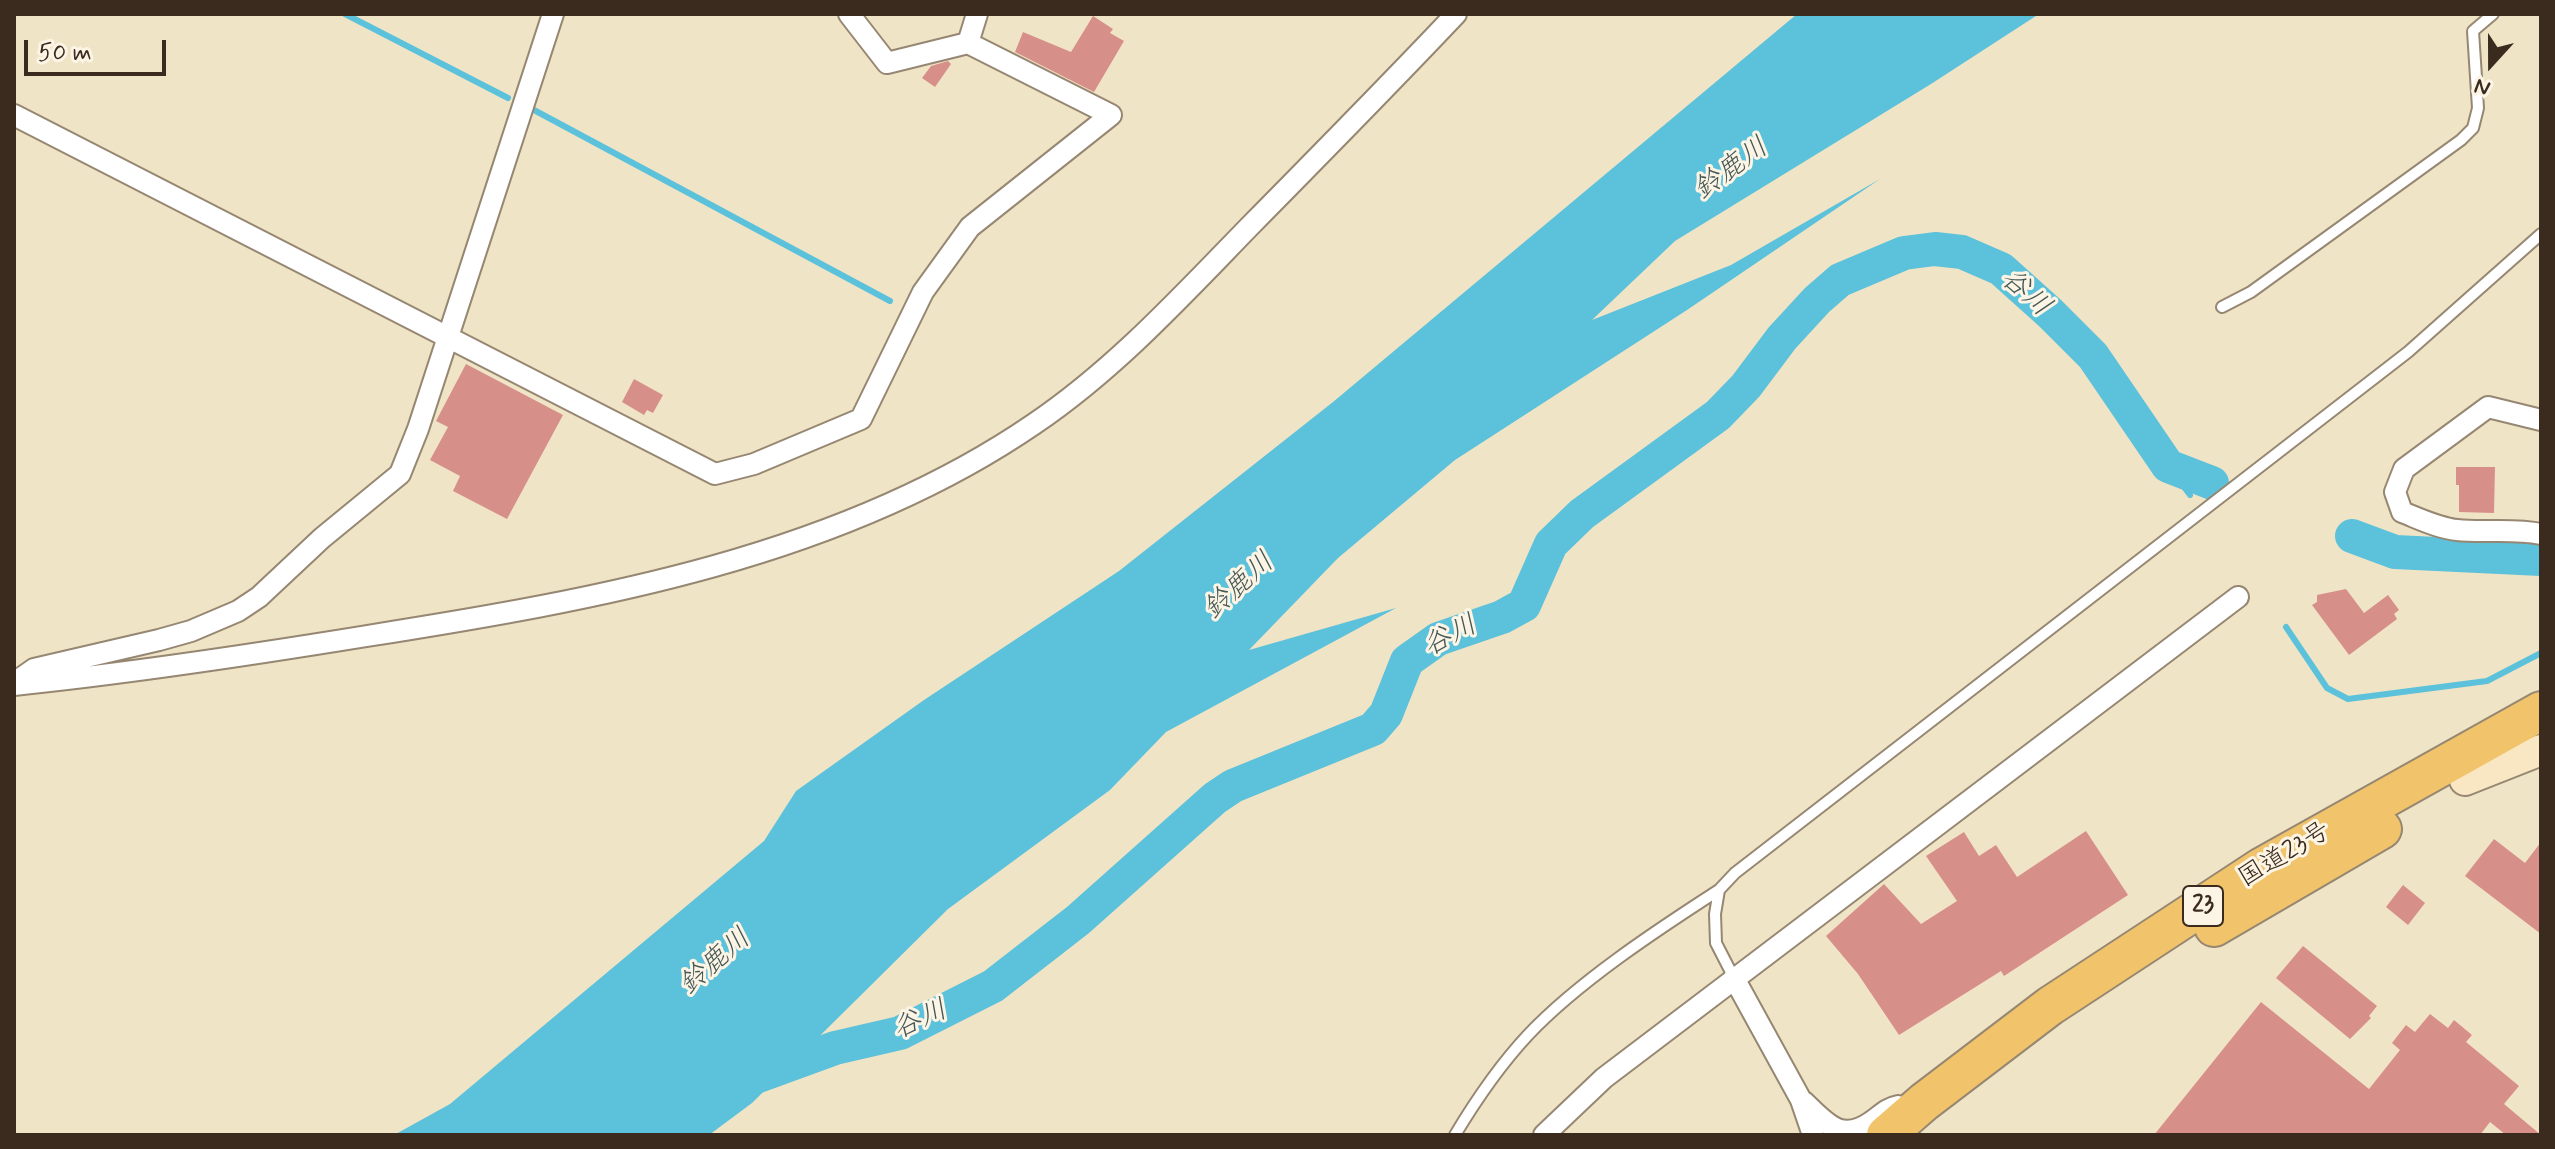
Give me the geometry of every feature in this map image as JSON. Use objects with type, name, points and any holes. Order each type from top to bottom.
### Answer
[{"type":"highway","name":"国道23号","points":[[1925,1118],[2050,1006],[2262,867],[2541,711]]},
{"type":"highway","name":"国道23号","points":[[1886,1135],[1925,1118],[1950,1113],[2079,1016],[2196,938],[2465,780],[2541,739]]},
{"type":"street","points":[[14,684],[34,669],[191,631],[238,611],[259,597],[322,538],[400,474],[418,429],[553,14]]},
{"type":"street","points":[[14,115],[715,474],[754,464],[861,419],[923,292],[970,227],[1111,115],[968,43],[887,63],[849,14]]},
{"type":"street","points":[[968,43],[977,14]]},
{"type":"street","points":[[14,684],[269,652],[458,622],[591,595],[739,559],[901,500],[971,463],[1036,423],[1116,359],[1198,280],[1456,14]]},
{"type":"street","points":[[2541,420],[2488,407],[2404,469],[2395,492],[2402,512],[2435,525],[2456,530],[2523,530],[2541,534]]},
{"type":"street","points":[[1544,1135],[1604,1078],[2238,597]]},
{"type":"street","points":[[2465,780],[2541,750]]},
{"type":"street","points":[[1734,978],[1801,1100],[1813,1135]]},
{"type":"street","points":[[1801,1100],[1826,1123],[1841,1131],[1852,1132],[1867,1125],[1890,1108],[1925,1118]]},
{"type":"lane","points":[[2222,307],[2264,283],[2461,140],[2473,128],[2478,108],[2473,31],[2493,14]]},
{"type":"lane","points":[[1455,1135],[1474,1104],[1527,1036],[1582,986],[1719,890],[1735,873],[2408,352],[2541,234]]},
{"type":"lane","points":[[1719,890],[1715,914],[1716,943],[1734,978]]},
{"type":"water","name":"鈴鹿川","points":[[1797,14],[2039,14],[1675,241],[1592,320],[1731,265],[1880,179],[1687,310],[1455,460],[1338,558],[1249,650],[1396,608],[1166,732],[1110,790],[948,909],[752,1103],[709,1135],[394,1135],[450,1104],[764,841],[796,791],[924,700],[1119,571],[1333,402]]},
{"type":"building","points":[[1093,16],[1113,29],[1110,33],[1124,41],[1094,92],[1015,52],[1023,32],[1071,52]]},
{"type":"building","points":[[948,61],[951,64],[935,87],[922,78],[931,66]]},
{"type":"building","points":[[466,364],[563,415],[507,519],[453,491],[460,476],[430,460],[448,427],[436,421]]},
{"type":"building","points":[[634,379],[663,395],[653,413],[647,410],[644,415],[622,402]]},
{"type":"building","points":[[2456,467],[2495,467],[2494,513],[2459,512]]},
{"type":"building","points":[[2346,589],[2364,613],[2388,595],[2399,610],[2394,614],[2397,619],[2349,655],[2312,605],[2317,602],[2317,595]]},
{"type":"building","points":[[2086,831],[2128,895],[2004,976],[2001,971],[1899,1035],[1858,974],[1826,936],[1884,884],[1921,924],[1957,901],[1926,856],[1964,832],[1979,856],[1996,845],[2017,877]]},
{"type":"building","points":[[2494,839],[2525,863],[2541,842],[2541,934],[2465,876]]},
{"type":"building","points":[[2403,885],[2425,903],[2408,925],[2386,907]]},
{"type":"building","points":[[2303,946],[2377,1006],[2369,1016],[2371,1018],[2350,1039],[2276,978]]},
{"type":"building","points":[[2261,1002],[2369,1089],[2400,1050],[2392,1043],[2406,1025],[2415,1032],[2430,1014],[2448,1028],[2454,1020],[2472,1035],[2466,1042],[2519,1086],[2504,1104],[2541,1135],[2506,1135],[2490,1122],[2480,1135],[2154,1135]]},
{"type":"waterway","points":[[345,14],[508,98]]},
{"type":"waterway","points":[[534,110],[890,301]]},
{"type":"waterway","name":"谷川","points":[[750,1079],[835,1048],[900,1033],[993,986],[1078,920],[1215,798],[1233,786],[1373,729],[1386,714],[1407,661],[1438,639],[1502,617],[1524,605],[1551,544],[1582,514],[1718,415],[1746,386],[1782,338],[1840,280],[1904,253],[1935,249],[1962,252],[2001,269],[2093,356],[2168,466],[2212,483]]},
{"type":"waterway","points":[[2168,466],[2190,495]]},
{"type":"waterway","name":"谷川","points":[[2352,536],[2395,552],[2541,559]]},
{"type":"waterway","points":[[2286,627],[2327,688],[2348,699],[2487,681],[2541,653]]}]
